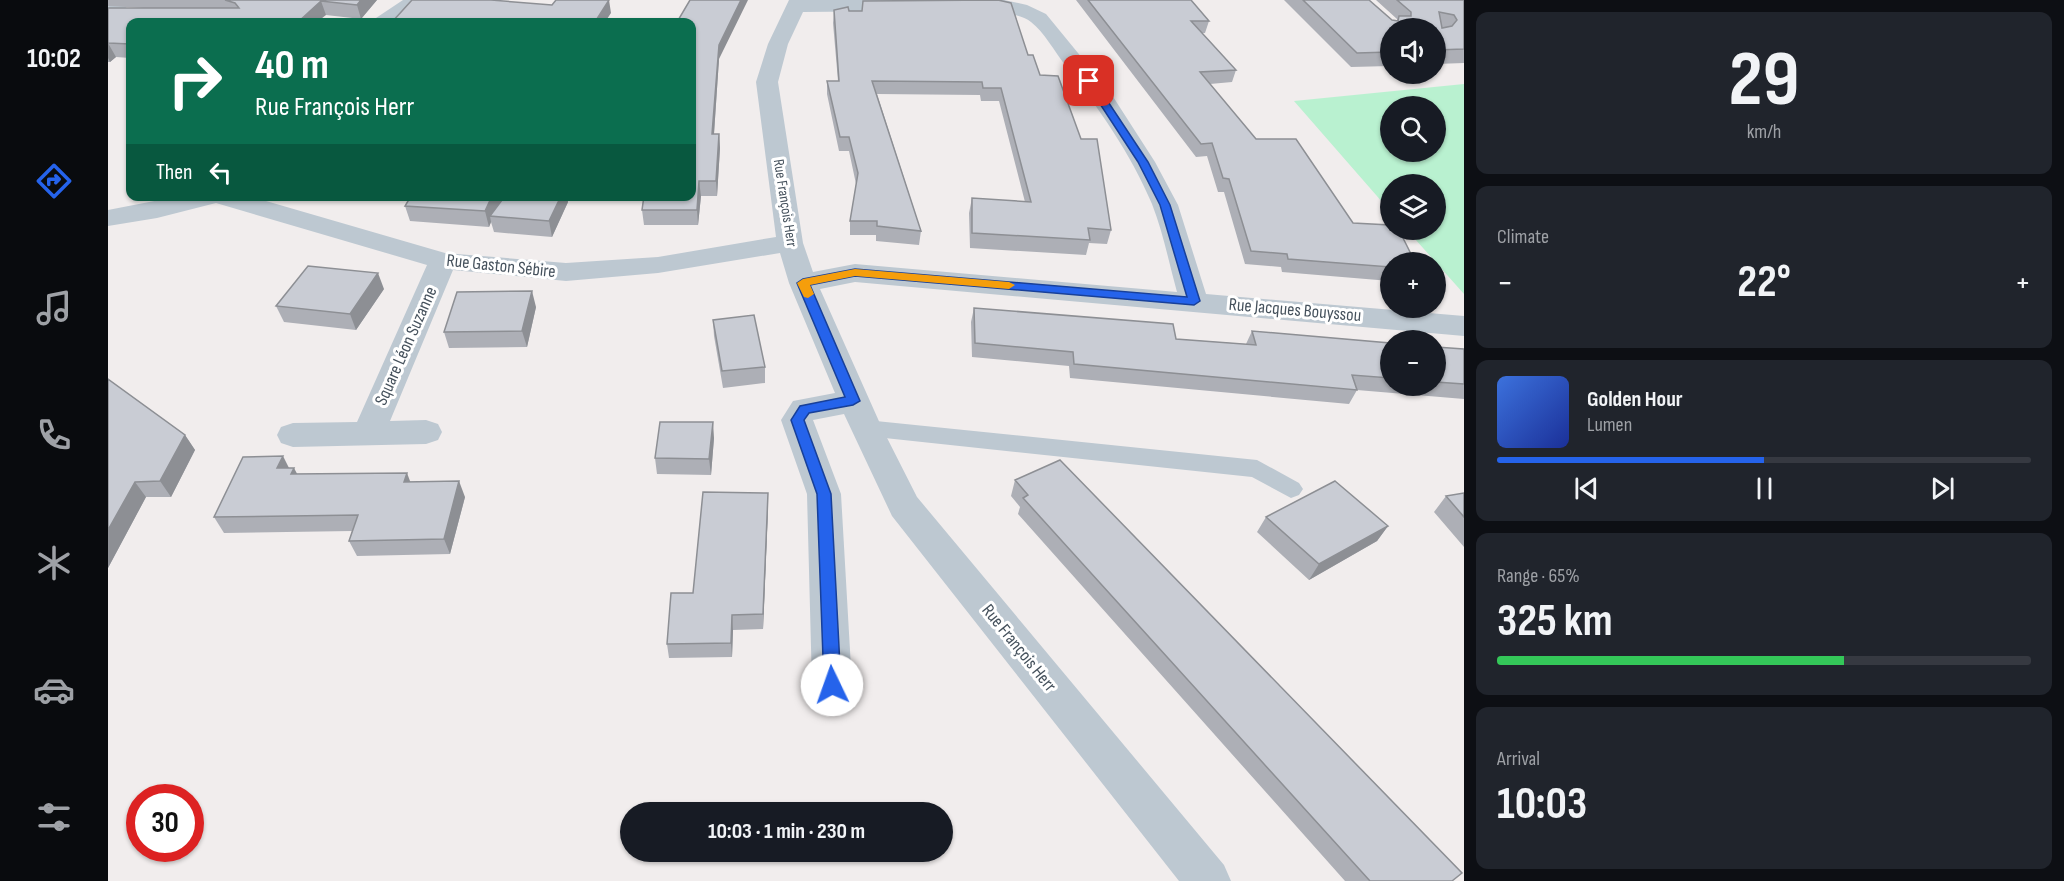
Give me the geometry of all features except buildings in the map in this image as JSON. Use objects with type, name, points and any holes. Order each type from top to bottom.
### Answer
[{"type":"street","points":[[108,13],[126,0]]},
{"type":"street","points":[[387,18],[417,0]]},
{"type":"street","points":[[797,3],[924,5]]},
{"type":"street","name":"Rue François Herr","points":[[797,3],[778,44],[767,82],[790,243],[803,283],[860,415],[904,506],[1208,881]]},
{"type":"street","points":[[947,4],[1029,4],[1102,96],[1143,162],[1165,205],[1194,301]]},
{"type":"street","points":[[108,13],[142,16]]},
{"type":"street","points":[[108,218],[193,201]]},
{"type":"street","name":"Rue Gaston Sébire","points":[[236,201],[443,261],[566,272],[658,265],[790,243]]},
{"type":"street","name":"Square Léon Suzanne","points":[[369,431],[443,261]]},
{"type":"street","name":"Rue Jacques Bouyssou","points":[[803,283],[855,273],[1464,326]]},
{"type":"street","points":[[832,685],[824,494],[797,420],[804,409],[860,415]]},
{"type":"street","name":"Square Léon Suzanne","points":[[293,435],[369,431],[426,432]]},
{"type":"lane","points":[[860,415],[1257,469],[1291,489]]},
{"type":"green space","points":[[1464,84],[1464,294],[1446,274],[1446,252],[1427,252],[1416,240],[1446,240],[1446,174],[1380,174],[1380,200],[1294,101]]},
{"type":"slow traffic","points":[[808,294],[803,283],[855,273],[1009,285]]},
{"type":"route","points":[[832,685],[824,494],[797,420],[804,409],[853,401],[803,283],[855,273],[1194,301],[1165,205],[1143,162],[1102,96],[1089,81]]}]
